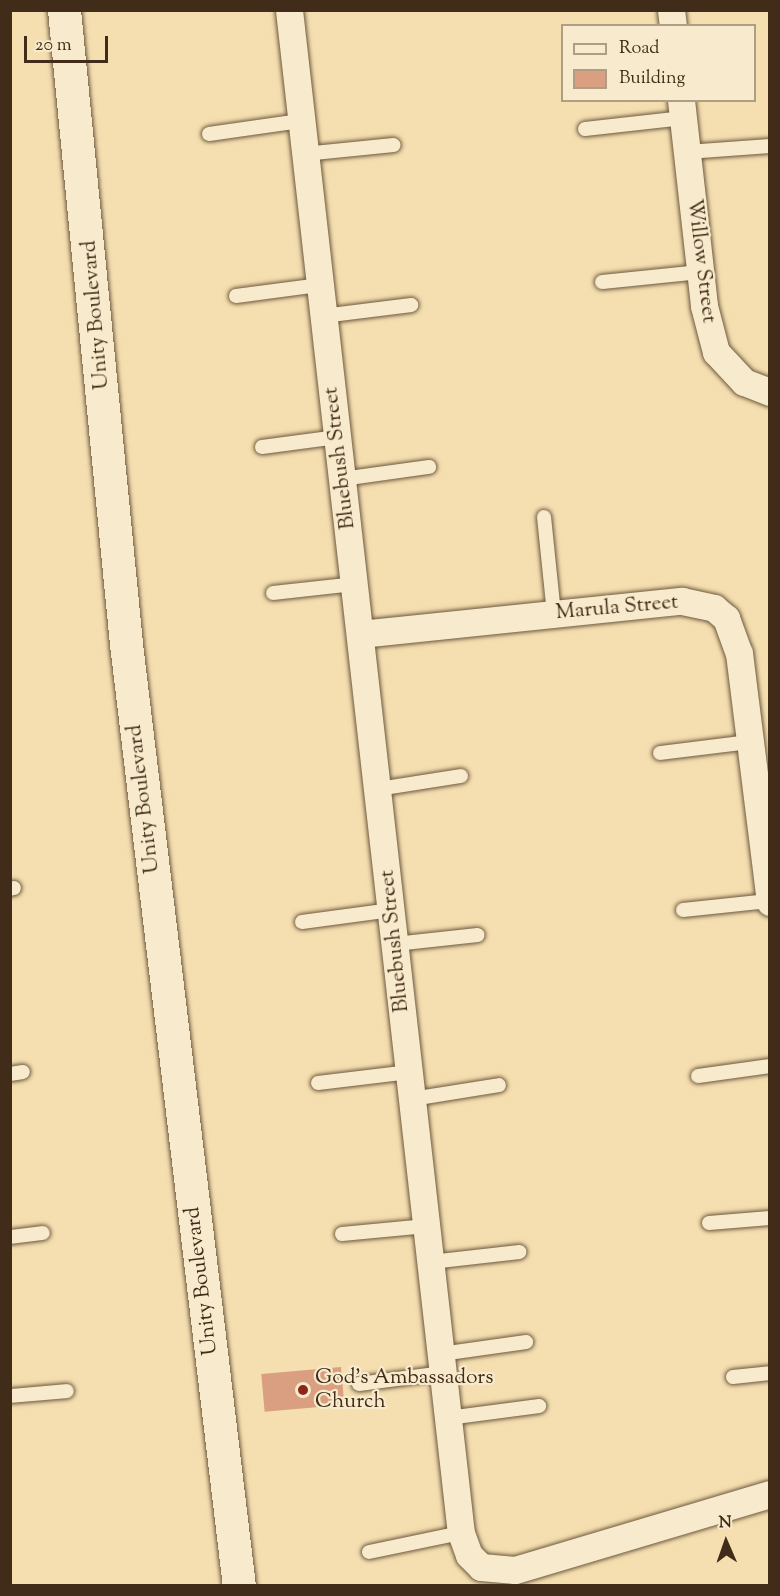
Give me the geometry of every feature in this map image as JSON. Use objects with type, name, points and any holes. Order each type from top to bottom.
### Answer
[{"type":"street","name":"Unity Boulevard","points":[[64,10],[126,644],[239,1586]]},
{"type":"street","name":"Bluebush Street","points":[[289,10],[461,1533],[469,1555],[481,1567],[514,1570],[770,1494]]},
{"type":"street","name":"Willow Street","points":[[682,109],[700,272],[716,352],[744,382],[770,392]]},
{"type":"street","name":"Marula Street","points":[[360,634],[682,601],[714,608],[726,618],[739,652],[769,902]]},
{"type":"lane","points":[[585,129],[682,109]]},
{"type":"lane","points":[[209,134],[300,121]]},
{"type":"lane","points":[[304,154],[394,145]]},
{"type":"lane","points":[[687,152],[770,146]]},
{"type":"lane","points":[[602,282],[700,272]]},
{"type":"lane","points":[[236,296],[320,285]]},
{"type":"lane","points":[[323,316],[411,305]]},
{"type":"lane","points":[[262,447],[337,437]]},
{"type":"lane","points":[[342,479],[429,467]]},
{"type":"lane","points":[[544,517],[554,614]]},
{"type":"lane","points":[[273,593],[354,584]]},
{"type":"lane","points":[[660,753],[750,742]]},
{"type":"lane","points":[[378,789],[461,776]]},
{"type":"lane","points":[[683,910],[769,902]]},
{"type":"lane","points":[[302,922],[391,910]]},
{"type":"lane","points":[[395,944],[478,934]]},
{"type":"lane","points":[[698,1076],[770,1066]]},
{"type":"lane","points":[[318,1083],[409,1072]]},
{"type":"lane","points":[[412,1099],[499,1085]]},
{"type":"lane","points":[[709,1223],[770,1218]]},
{"type":"lane","points":[[342,1234],[427,1226]]},
{"type":"lane","points":[[10,1238],[43,1233]]},
{"type":"lane","points":[[431,1262],[519,1252]]},
{"type":"lane","points":[[359,1384],[526,1342]]},
{"type":"lane","points":[[733,1377],[770,1373]]},
{"type":"lane","points":[[10,1396],[68,1391]]},
{"type":"lane","points":[[448,1418],[539,1406]]},
{"type":"lane","points":[[369,1552],[461,1533]]},
{"type":"building","name":"God's Ambassadors Church","points":[[341,1367],[344,1405],[265,1412],[261,1374]]},
{"type":"place","name":"God's Ambassadors Church","points":[[303,1390]]}]
